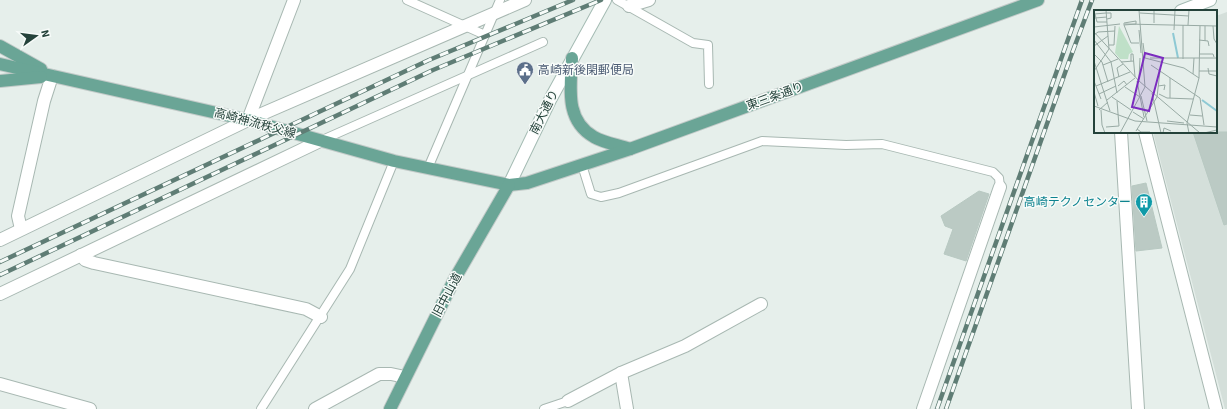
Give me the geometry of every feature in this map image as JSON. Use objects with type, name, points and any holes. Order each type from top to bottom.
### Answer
[{"type":"main road","name":"東三条通り","points":[[509,185],[527,183],[630,149],[1038,0]]},
{"type":"main road","points":[[0,46],[52,76]]},
{"type":"main road","points":[[572,58],[570,98],[576,120],[594,137],[630,149]]},
{"type":"main road","name":"高崎神流秩父線","points":[[0,64],[248,120],[394,161],[509,185]]},
{"type":"main road","points":[[0,81],[52,76]]},
{"type":"main road","name":"旧中山道","points":[[390,409],[454,280],[509,185]]},
{"type":"street","points":[[248,120],[294,0]]},
{"type":"street","points":[[0,240],[248,120],[525,0]]},
{"type":"street","name":"南大通り","points":[[509,185],[572,58],[605,0]]},
{"type":"street","points":[[629,6],[649,0]]},
{"type":"street","points":[[1184,10],[1210,0]]},
{"type":"street","points":[[21,229],[18,216],[45,97],[52,76]]},
{"type":"street","points":[[1121,133],[1138,409]]},
{"type":"street","points":[[1145,133],[1216,409]]},
{"type":"street","points":[[0,294],[320,141]]},
{"type":"street","points":[[923,409],[1000,186]]},
{"type":"street","points":[[81,255],[85,260],[94,263],[306,309],[321,317]]},
{"type":"street","points":[[568,401],[620,373],[685,346],[761,304]]},
{"type":"street","points":[[620,373],[627,409]]},
{"type":"street","points":[[315,409],[379,374],[390,374],[405,377]]},
{"type":"street","points":[[0,384],[90,409]]},
{"type":"lane","points":[[407,0],[462,26],[485,35]]},
{"type":"lane","points":[[428,168],[500,0]]},
{"type":"lane","points":[[617,0],[693,43],[708,45],[709,84]]},
{"type":"lane","points":[[320,141],[543,42]]},
{"type":"lane","points":[[582,165],[591,194],[601,198],[619,193],[762,141],[846,145],[882,144],[994,172],[999,178],[1000,186]]},
{"type":"lane","points":[[261,409],[321,317],[350,269],[394,161]]},
{"type":"lane","points":[[544,409],[568,401]]},
{"type":"shaded area","points":[[1227,12],[1227,409],[1225,409],[1153,133],[1217,133],[1217,16]]},
{"type":"building","points":[[1227,132],[1227,224],[1224,225],[1193,133]]},
{"type":"building","name":"高崎テクノセンター","points":[[1146,183],[1162,248],[1136,251],[1132,186]]},
{"type":"building","points":[[979,191],[989,194],[966,261],[944,254],[953,229],[945,226],[941,216]]},
{"type":"railway","points":[[0,262],[429,60],[573,0]]},
{"type":"railway","points":[[0,275],[433,70],[601,0]]},
{"type":"railway","points":[[937,409],[1082,0]]},
{"type":"railway","points":[[946,409],[1092,0]]},
{"type":"place","name":"高崎新後閑郵便局","points":[[525,85]]},
{"type":"place","name":"高崎テクノセンター","points":[[1144,217]]}]
